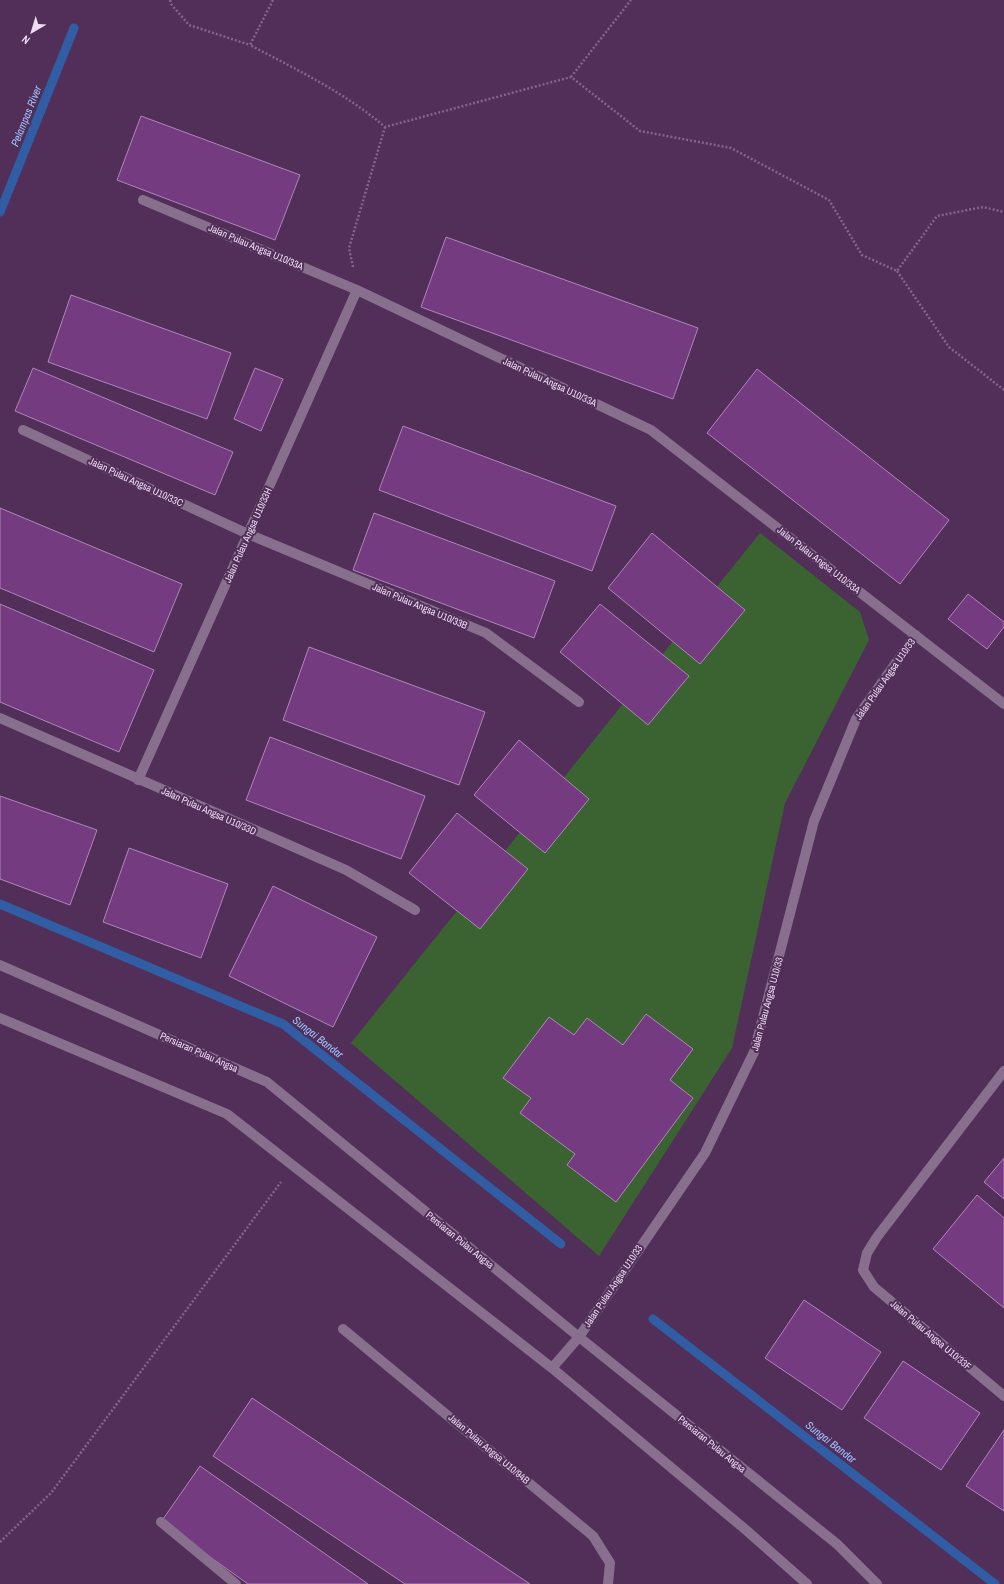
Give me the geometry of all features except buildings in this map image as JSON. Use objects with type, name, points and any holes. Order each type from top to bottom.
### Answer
[{"type":"street","name":"Jalan Pulau Angsa U10/33A","points":[[142,200],[357,290],[652,430],[1004,704]]},
{"type":"street","name":"Jalan Pulau Angsa U10/33H","points":[[138,780],[357,290]]},
{"type":"street","name":"Jalan Pulau Angsa U10/33C","points":[[23,430],[248,534]]},
{"type":"street","name":"Jalan Pulau Angsa U10/33B","points":[[248,534],[486,633],[579,702]]},
{"type":"street","name":"Jalan Pulau Angsa U10/33","points":[[552,1368],[579,1337],[705,1153],[754,1052],[814,821],[856,719],[916,635]]},
{"type":"street","name":"Jalan Pulau Angsa U10/33D","points":[[0,718],[138,780],[346,870],[415,910]]},
{"type":"street","name":"Persiaran Pulau Angsa","points":[[0,965],[268,1082],[579,1337],[837,1544],[877,1584]]},
{"type":"street","points":[[0,1018],[227,1114],[552,1368],[746,1530],[807,1584]]},
{"type":"street","name":"Jalan Pulau Angsa U10/33F","points":[[1004,1071],[877,1237],[867,1253],[863,1270],[874,1287],[1004,1396]]},
{"type":"street","name":"Jalan Pulau Angsa U10/94B","points":[[343,1329],[593,1536],[610,1563],[608,1584]]},
{"type":"street","points":[[161,1522],[236,1584]]},
{"type":"path","points":[[170,0],[171,4],[189,25],[250,45],[323,84],[363,108],[385,127]]},
{"type":"path","points":[[250,45],[273,0]]},
{"type":"path","points":[[385,127],[571,77],[630,0]]},
{"type":"path","points":[[571,77],[640,131],[731,148],[829,200],[862,255],[897,270],[949,347],[1004,390]]},
{"type":"path","points":[[357,290],[349,248],[385,127]]},
{"type":"path","points":[[897,270],[937,216],[983,207],[1004,212]]},
{"type":"path","points":[[0,1542],[51,1493],[294,1165]]},
{"type":"green space","points":[[760,533],[860,612],[869,640],[785,803],[732,1048],[599,1256],[351,1043]]},
{"type":"waterway","name":"Pelampas River","points":[[0,212],[74,28]]},
{"type":"waterway","name":"Sungai Bandar","points":[[0,904],[283,1024],[561,1244]]},
{"type":"waterway","name":"Sungai Bandar","points":[[653,1319],[995,1584]]}]
